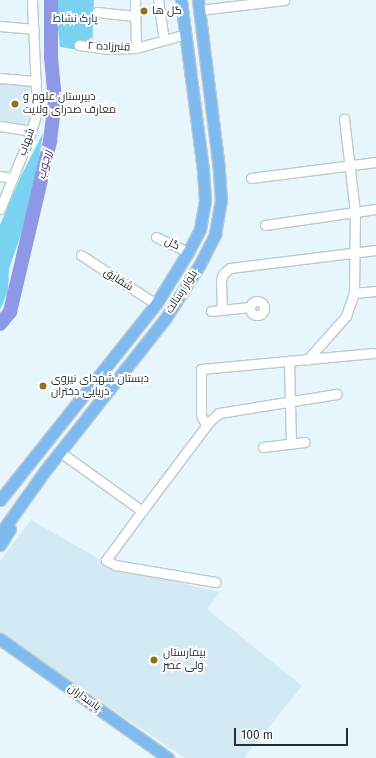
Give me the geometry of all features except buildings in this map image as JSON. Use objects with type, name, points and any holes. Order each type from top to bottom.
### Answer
[{"type":"main road","name":"بلوار رسالت","points":[[0,500],[156,304],[188,252],[200,229],[205,200],[203,170],[182,0]]},
{"type":"main road","name":"بلوار رسالت","points":[[0,534],[17,508],[165,319],[200,264],[215,234],[221,201],[220,176],[198,5]]},
{"type":"main road","points":[[0,545],[13,524],[17,508]]},
{"type":"main road","name":"پاسداران","points":[[0,639],[168,758]]},
{"type":"street","name":"شهاب","points":[[0,209],[32,131],[37,112],[32,0]]},
{"type":"street","points":[[135,0],[136,48]]},
{"type":"street","points":[[158,0],[164,40]]},
{"type":"street","points":[[198,5],[284,0]]},
{"type":"street","points":[[97,12],[135,16]]},
{"type":"street","points":[[0,26],[34,29]]},
{"type":"street","name":"قنبرزاده ۲","points":[[79,45],[107,49],[136,48],[186,34]]},
{"type":"street","points":[[0,78],[36,81]]},
{"type":"street","points":[[307,360],[346,316],[354,293],[355,212],[344,120]]},
{"type":"street","points":[[0,126],[32,131]]},
{"type":"street","points":[[251,178],[376,162]]},
{"type":"street","points":[[0,176],[13,178]]},
{"type":"street","points":[[265,225],[376,209]]},
{"type":"street","name":"گل","points":[[156,237],[188,252]]},
{"type":"street","points":[[222,310],[222,280],[225,272],[230,268],[376,250]]},
{"type":"street","name":"شقایق","points":[[81,255],[156,304]]},
{"type":"street","points":[[354,293],[376,291]]},
{"type":"street","points":[[211,312],[250,307]]},
{"type":"street","points":[[206,425],[201,415],[200,369],[373,353]]},
{"type":"street","points":[[289,361],[291,443]]},
{"type":"street","points":[[216,582],[115,565],[106,560],[215,415],[223,411],[336,394]]},
{"type":"street","points":[[263,447],[305,442]]},
{"type":"street","points":[[60,452],[142,512]]},
{"type":"shaded area","name":"دبیرستان علوم و معارف صدرای ولایت","points":[[0,78],[29,83],[30,128],[0,125]]},
{"type":"shaded area","name":"بیمارستان ولی عصر","points":[[31,520],[115,568],[220,592],[207,609],[302,686],[244,758],[185,758],[0,634],[0,561]]},
{"type":"green space","name":"پارک نشاط","points":[[55,0],[94,0],[92,52],[60,47]]},
{"type":"green space","points":[[43,133],[31,205],[9,269],[8,291],[0,310],[0,225],[21,176]]},
{"type":"waterway","name":"زرجوب","points":[[0,324],[10,312],[50,141],[55,100],[51,58],[51,0]]},
{"type":"place","name":"گل ها","points":[[144,11]]},
{"type":"place","name":"دبیرستان علوم و معارف صدرای ولایت","points":[[15,104]]},
{"type":"place","name":"دبستان شهدای نیروی دریایی دختران","points":[[43,386]]},
{"type":"place","name":"بیمارستان ولی عصر","points":[[154,660]]}]
